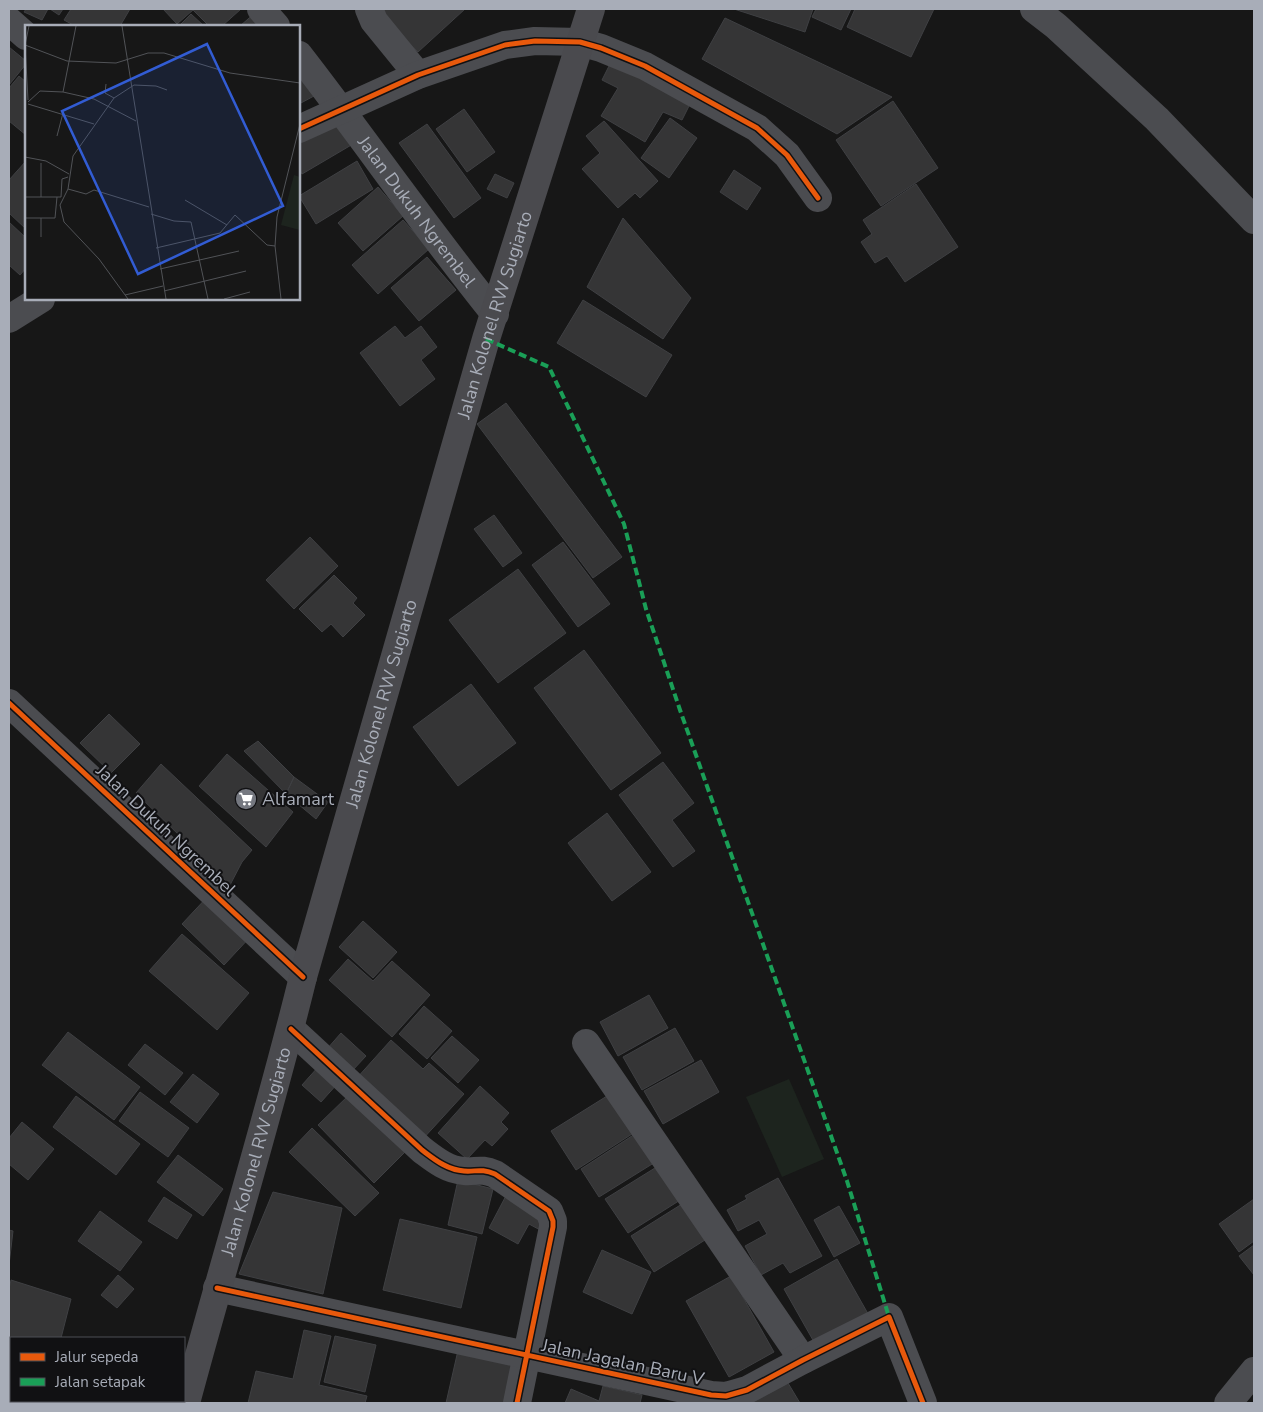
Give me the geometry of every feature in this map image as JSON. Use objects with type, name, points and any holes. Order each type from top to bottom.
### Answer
[{"type":"main road","name":"Jalan Kolonel RW Sugiarto","points":[[187,1393],[303,977],[495,314],[591,9]]},
{"type":"street","points":[[261,9],[275,25]]},
{"type":"street","points":[[370,9],[370,14],[374,21],[418,75]]},
{"type":"street","points":[[1034,9],[1056,26],[1157,119],[1254,220]]},
{"type":"street","points":[[9,21],[25,35]]},
{"type":"street","points":[[300,129],[418,75],[505,45],[536,42],[580,42],[601,48],[645,66],[757,128],[787,156],[818,198]]},
{"type":"street","name":"Jalan Dukuh Ngrembel","points":[[300,56],[341,109],[460,272],[495,314]]},
{"type":"street","points":[[9,319],[39,300]]},
{"type":"street","name":"Jalan Dukuh Ngrembel","points":[[9,703],[303,977]]},
{"type":"street","points":[[290,1029],[434,1159],[450,1168],[464,1172],[485,1170],[495,1174],[548,1211],[553,1221],[553,1227],[517,1403]]},
{"type":"street","points":[[586,1043],[803,1360]]},
{"type":"street","name":"Jalan Jagalan Baru V","points":[[217,1288],[711,1395],[726,1396],[747,1390],[889,1317],[923,1403]]},
{"type":"street","points":[[1228,1403],[1254,1371]]},
{"type":"shaded area","points":[[789,1079],[824,1159],[782,1177],[746,1097]]},
{"type":"building","points":[[26,9],[48,9],[42,20],[24,12]]},
{"type":"building","points":[[50,9],[63,9],[59,15]]},
{"type":"building","points":[[71,9],[130,9],[121,25],[73,25],[64,20]]},
{"type":"building","points":[[163,9],[241,9],[223,25],[208,25],[193,10],[177,24]]},
{"type":"building","points":[[376,9],[465,9],[418,52]]},
{"type":"building","points":[[734,9],[813,9],[805,32]]},
{"type":"building","points":[[816,9],[851,9],[841,30],[812,17]]},
{"type":"building","points":[[855,9],[934,9],[911,57],[847,27]]},
{"type":"building","points":[[256,12],[268,25],[241,25]]},
{"type":"building","points":[[191,14],[203,25],[180,25]]},
{"type":"building","points":[[725,18],[892,97],[837,134],[702,59]]},
{"type":"building","points":[[9,47],[25,60],[25,65],[9,85]]},
{"type":"building","points":[[612,60],[692,100],[682,120],[663,112],[645,142],[601,116],[618,88],[602,80]]},
{"type":"building","points":[[300,71],[314,96],[300,103]]},
{"type":"building","points":[[19,76],[25,81],[25,134],[9,121],[9,88]]},
{"type":"building","points":[[893,101],[938,168],[881,206],[836,140]]},
{"type":"building","points":[[464,109],[495,152],[467,172],[436,129]]},
{"type":"building","points":[[334,112],[353,144],[302,174],[300,170],[300,132]]},
{"type":"building","points":[[670,118],[697,138],[669,178],[641,158]]},
{"type":"building","points":[[604,121],[658,181],[640,198],[635,193],[618,208],[582,169],[600,153],[586,136]]},
{"type":"building","points":[[427,124],[481,198],[454,218],[399,143]]},
{"type":"building","points":[[357,161],[373,189],[316,224],[300,195]]},
{"type":"building","points":[[25,162],[25,228],[9,213],[9,180]]},
{"type":"building","points":[[734,170],[761,188],[747,210],[720,192]]},
{"type":"building","points":[[495,174],[514,183],[507,198],[487,189]]},
{"type":"building","points":[[916,184],[958,247],[905,282],[887,256],[875,263],[861,242],[872,234],[863,220]]},
{"type":"building","points":[[378,187],[403,216],[363,251],[338,223]]},
{"type":"building","points":[[623,218],[691,298],[663,339],[587,287]]},
{"type":"building","points":[[403,220],[429,249],[378,294],[352,265]]},
{"type":"building","points":[[9,222],[25,237],[25,269],[20,275],[9,265]]},
{"type":"building","points":[[427,257],[456,290],[419,321],[391,288]]},
{"type":"building","points":[[583,300],[672,355],[646,397],[557,343]]},
{"type":"building","points":[[395,326],[405,338],[421,326],[437,347],[421,360],[435,379],[400,406],[360,353]]},
{"type":"building","points":[[506,403],[622,557],[593,578],[477,424]]},
{"type":"building","points":[[494,515],[522,553],[503,567],[474,529]]},
{"type":"building","points":[[310,537],[338,566],[294,609],[266,580]]},
{"type":"building","points":[[563,542],[610,604],[578,627],[532,565]]},
{"type":"building","points":[[518,569],[566,633],[498,683],[449,620]]},
{"type":"building","points":[[334,575],[357,598],[353,603],[365,615],[343,637],[331,624],[322,632],[299,609]]},
{"type":"building","points":[[584,650],[661,753],[611,790],[534,688]]},
{"type":"building","points":[[471,684],[516,743],[458,786],[413,727]]},
{"type":"building","points":[[109,714],[140,744],[111,773],[80,743]]},
{"type":"building","points":[[258,741],[294,777],[286,794],[244,751]]},
{"type":"building","name":"Alfamart","points":[[227,754],[293,812],[266,847],[199,786]]},
{"type":"building","points":[[663,762],[694,803],[672,820],[695,851],[673,867],[619,795]]},
{"type":"building","points":[[161,764],[252,850],[242,862],[230,885],[136,793]]},
{"type":"building","points":[[294,777],[328,802],[316,819],[286,794]]},
{"type":"building","points":[[607,813],[651,872],[612,901],[568,843]]},
{"type":"building","points":[[210,894],[252,935],[224,965],[182,924]]},
{"type":"building","points":[[363,921],[397,952],[373,978],[339,947]]},
{"type":"building","points":[[182,934],[249,993],[217,1030],[149,971]]},
{"type":"building","points":[[348,959],[373,981],[392,961],[430,995],[392,1037],[329,980]]},
{"type":"building","points":[[649,995],[668,1028],[618,1056],[600,1022]]},
{"type":"building","points":[[424,1006],[452,1031],[427,1059],[399,1034]]},
{"type":"building","points":[[675,1028],[694,1061],[642,1090],[623,1057]]},
{"type":"building","points":[[68,1032],[140,1087],[114,1120],[42,1065]]},
{"type":"building","points":[[341,1033],[366,1056],[352,1071],[327,1049]]},
{"type":"building","points":[[452,1036],[479,1060],[458,1083],[431,1058]]},
{"type":"building","points":[[391,1040],[423,1069],[429,1063],[464,1094],[421,1141],[356,1079]]},
{"type":"building","points":[[145,1044],[183,1073],[165,1095],[128,1065]]},
{"type":"building","points":[[701,1060],[719,1092],[663,1124],[644,1091]]},
{"type":"building","points":[[319,1066],[338,1083],[321,1102],[302,1085]]},
{"type":"building","points":[[193,1074],[219,1094],[197,1123],[170,1102]]},
{"type":"building","points":[[480,1086],[509,1113],[501,1122],[508,1129],[492,1146],[485,1140],[467,1159],[438,1133]]},
{"type":"building","points":[[140,1092],[189,1128],[168,1157],[119,1121]]},
{"type":"building","points":[[349,1095],[405,1152],[374,1183],[318,1125]]},
{"type":"building","points":[[76,1096],[140,1144],[116,1175],[53,1127]]},
{"type":"building","points":[[607,1096],[632,1134],[576,1170],[551,1131]]},
{"type":"building","points":[[22,1122],[54,1149],[28,1180],[9,1164],[9,1138]]},
{"type":"building","points":[[312,1128],[379,1193],[355,1216],[289,1152]]},
{"type":"building","points":[[638,1132],[657,1161],[599,1197],[581,1169]]},
{"type":"building","points":[[178,1155],[223,1189],[203,1216],[157,1182]]},
{"type":"building","points":[[663,1163],[685,1197],[628,1233],[605,1199]]},
{"type":"building","points":[[778,1178],[822,1256],[790,1273],[783,1263],[761,1275],[745,1246],[767,1234],[759,1220],[738,1231],[727,1210],[747,1199],[745,1196]]},
{"type":"building","points":[[458,1180],[493,1189],[482,1234],[448,1225]]},
{"type":"building","points":[[509,1190],[539,1207],[542,1231],[529,1224],[518,1244],[489,1228]]},
{"type":"building","points":[[273,1192],[342,1208],[323,1294],[239,1274]]},
{"type":"building","points":[[164,1197],[192,1215],[177,1239],[148,1221]]},
{"type":"building","points":[[1254,1199],[1254,1241],[1239,1252],[1219,1224]]},
{"type":"building","points":[[682,1204],[705,1240],[654,1272],[631,1236]]},
{"type":"building","points":[[839,1206],[860,1243],[834,1257],[814,1220]]},
{"type":"building","points":[[100,1211],[142,1242],[120,1271],[78,1241]]},
{"type":"building","points":[[400,1219],[477,1237],[461,1308],[383,1290]]},
{"type":"building","points":[[9,1230],[13,1231],[9,1265]]},
{"type":"building","points":[[1254,1245],[1254,1275],[1239,1256]]},
{"type":"building","points":[[602,1250],[651,1272],[632,1314],[583,1292]]},
{"type":"building","points":[[837,1259],[871,1319],[818,1349],[784,1289]]},
{"type":"building","points":[[118,1275],[134,1289],[117,1308],[101,1295]]},
{"type":"building","points":[[731,1276],[774,1352],[729,1377],[686,1301]]},
{"type":"building","points":[[11,1280],[71,1299],[61,1337],[10,1337],[10,1402],[45,1403],[9,1403],[9,1289]]},
{"type":"building","points":[[304,1330],[331,1336],[319,1385],[367,1396],[365,1403],[248,1403],[256,1371],[293,1379]]},
{"type":"building","points":[[335,1336],[376,1345],[365,1392],[324,1382]]},
{"type":"building","points":[[459,1346],[516,1360],[506,1403],[446,1403]]},
{"type":"building","points":[[788,1383],[800,1403],[751,1403]]},
{"type":"building","points":[[603,1386],[642,1395],[640,1403],[565,1403],[571,1389],[599,1401]]},
{"type":"marked path","points":[[486,339],[549,367],[624,524],[646,609],[847,1181],[889,1317]]},
{"type":"cycle path","points":[[300,129],[418,75],[505,45],[535,41],[580,42],[601,48],[645,66],[757,128],[787,155],[818,198]]},
{"type":"cycle path","points":[[9,703],[303,977]]},
{"type":"cycle path","points":[[291,1029],[431,1157],[441,1164],[458,1170],[482,1171],[495,1174],[549,1211],[553,1227],[517,1403]]},
{"type":"cycle path","points":[[217,1288],[711,1395],[726,1396],[747,1390],[889,1317],[923,1403]]},
{"type":"place","name":"Alfamart","points":[[246,799]]}]
